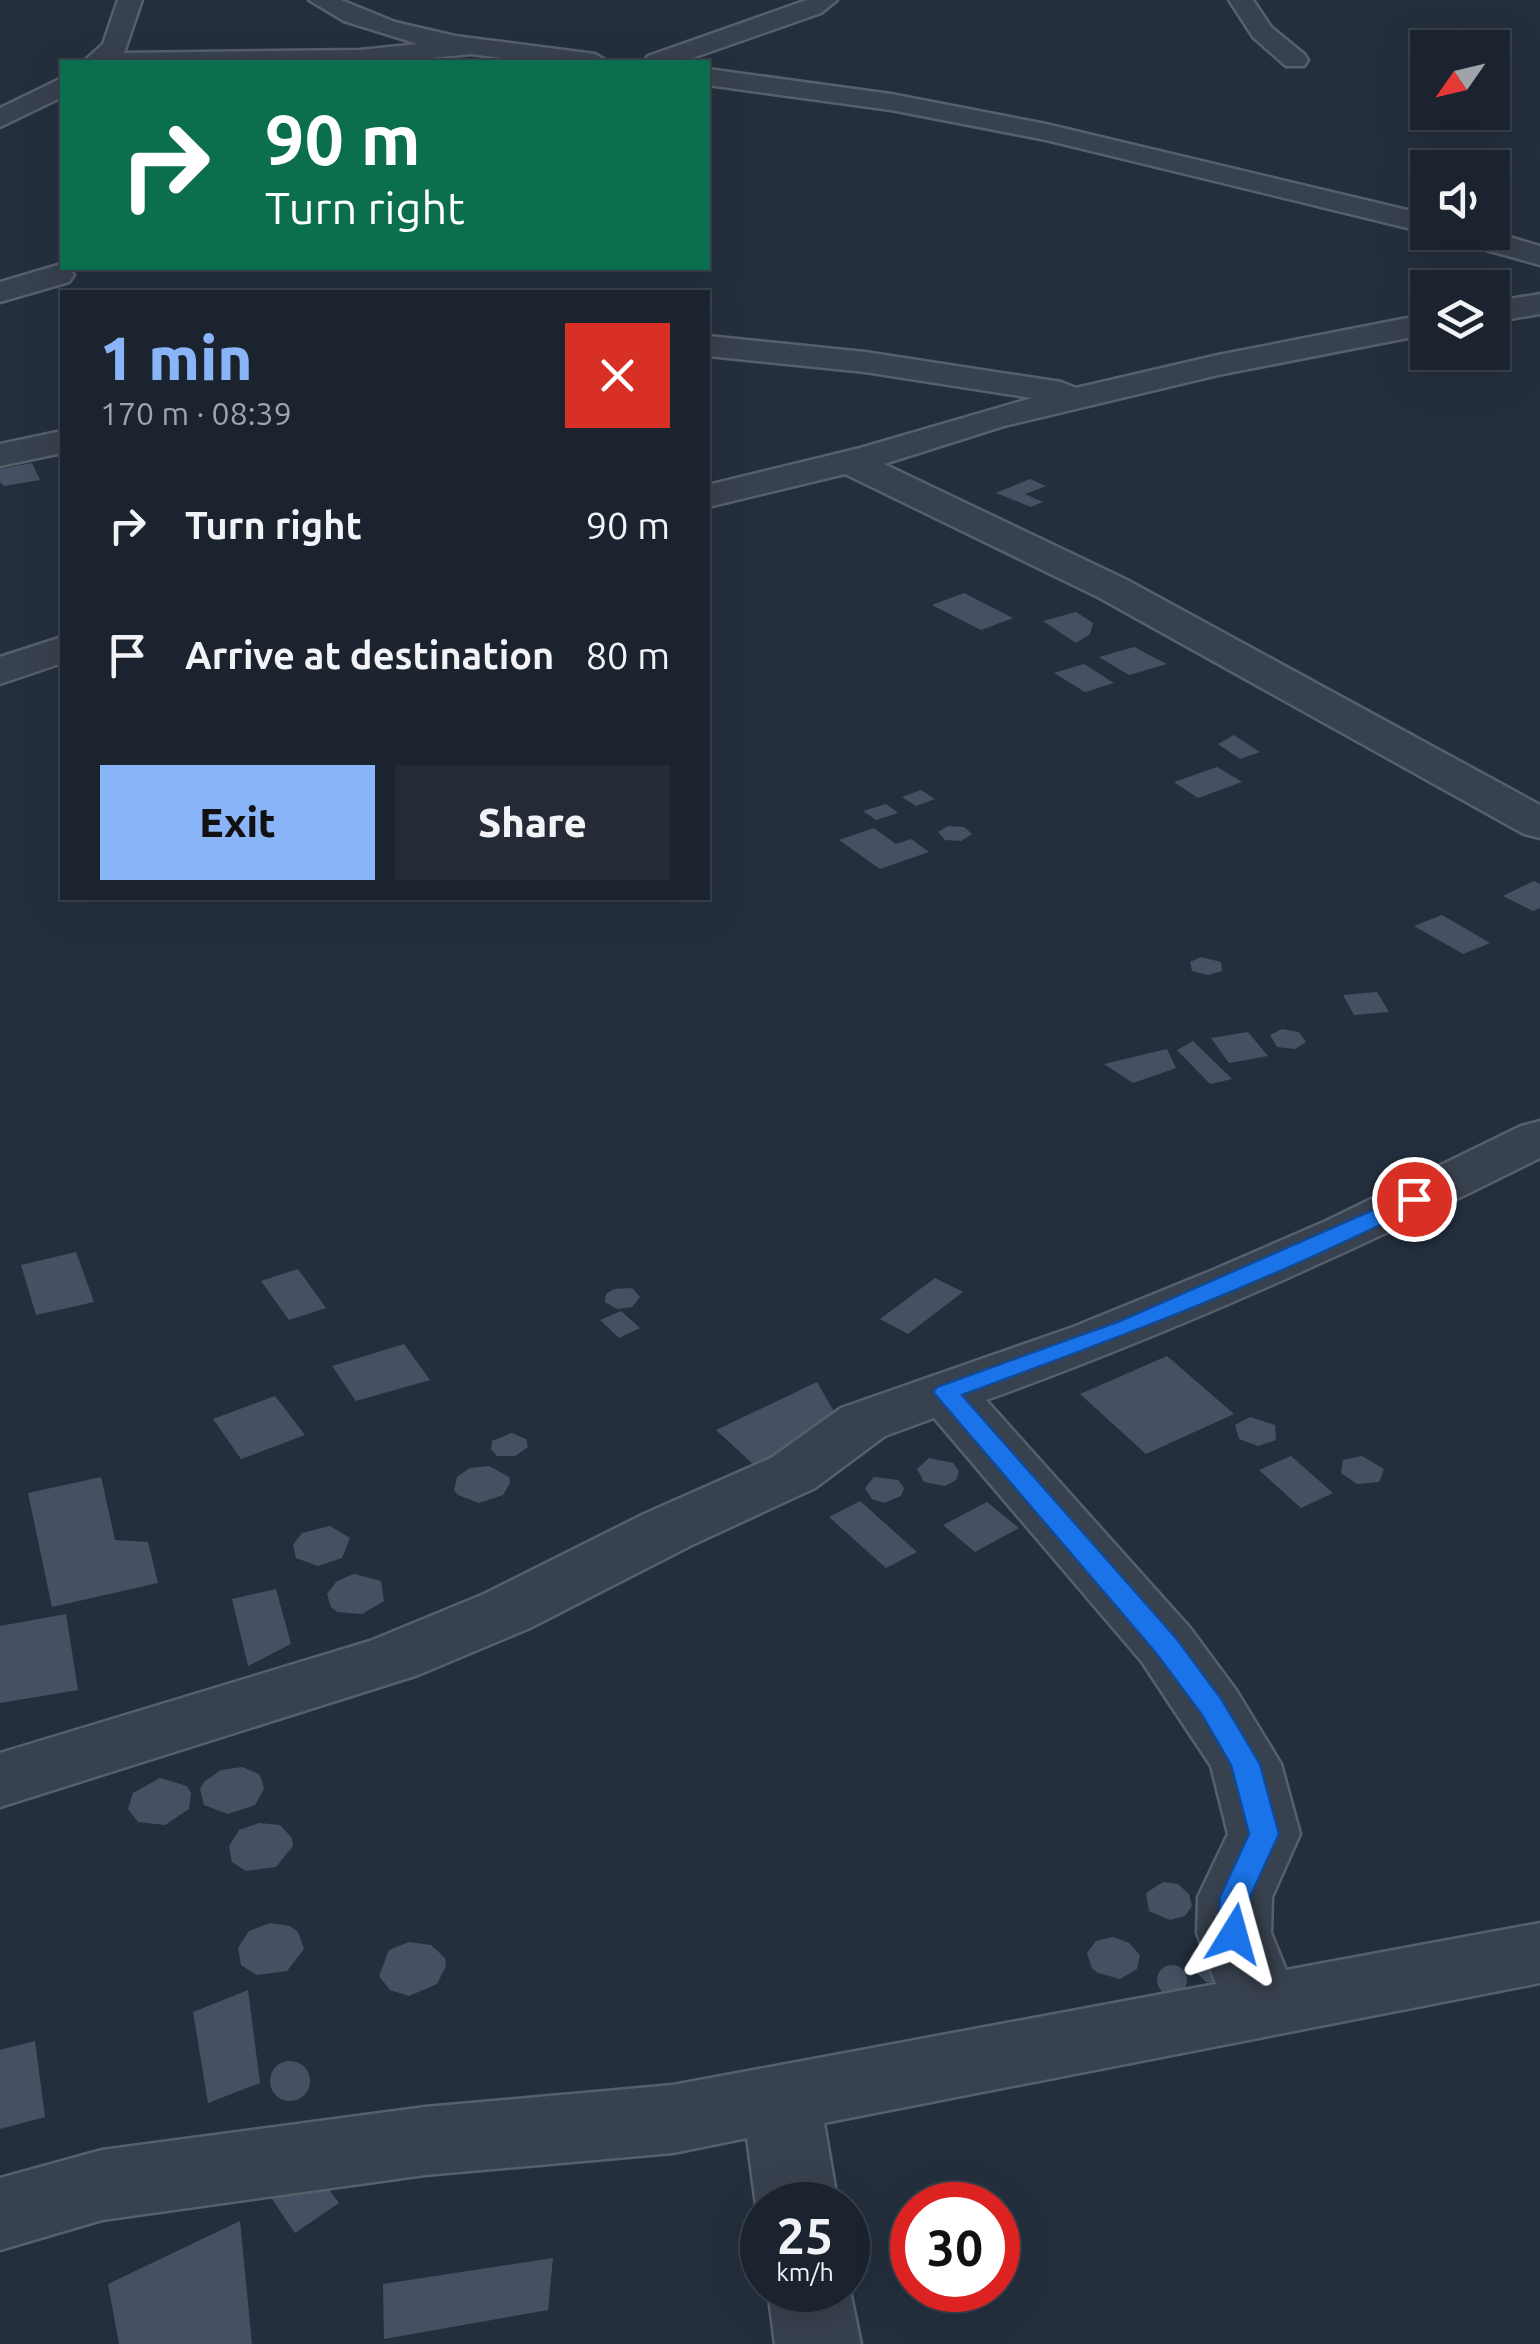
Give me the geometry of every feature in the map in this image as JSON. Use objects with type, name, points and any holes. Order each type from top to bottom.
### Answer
[{"type":"street","points":[[100,60],[115,47],[130,0]]},
{"type":"street","points":[[321,0],[384,27],[474,46],[580,60]]},
{"type":"street","points":[[663,60],[825,0]]},
{"type":"street","points":[[1241,0],[1262,32],[1296,60]]},
{"type":"street","points":[[229,60],[360,58],[474,46]]},
{"type":"street","points":[[710,78],[891,102],[1046,132],[1410,220]]},
{"type":"street","points":[[0,119],[60,87]]},
{"type":"street","points":[[1510,247],[1540,256]]},
{"type":"street","points":[[0,292],[58,275]]},
{"type":"street","points":[[1510,309],[1540,304]]},
{"type":"street","points":[[710,496],[849,462],[993,418],[1084,396],[1218,364],[1410,327]]},
{"type":"street","points":[[710,346],[864,362],[1084,396]]},
{"type":"street","points":[[0,455],[60,442]]},
{"type":"street","points":[[849,462],[928,496],[1067,567],[1540,824]]},
{"type":"street","points":[[0,671],[60,650]]},
{"type":"street","points":[[0,1780],[394,1658],[507,1610],[667,1530],[793,1473],[863,1422],[1094,1340],[1233,1283],[1346,1234],[1540,1137]]},
{"type":"street","points":[[946,1392],[1166,1646],[1212,1708],[1246,1764],[1264,1834],[1235,1897],[1234,1934],[1262,2006]]},
{"type":"street","points":[[0,2214],[102,2185],[424,2142],[673,2119],[1540,1953]]},
{"type":"street","points":[[781,2100],[793,2182]]},
{"type":"street","points":[[813,2312],[818,2344]]},
{"type":"building","points":[[32,463],[40,480],[4,486],[0,482],[0,469]]},
{"type":"building","points":[[1030,479],[1046,486],[1025,494],[1043,502],[1031,507],[996,493]]},
{"type":"building","points":[[964,593],[1013,618],[981,630],[932,605]]},
{"type":"building","points":[[1076,612],[1093,623],[1090,634],[1076,643],[1043,621]]},
{"type":"building","points":[[1134,647],[1167,664],[1129,675],[1099,657]]},
{"type":"building","points":[[1084,664],[1114,683],[1085,692],[1054,673]]},
{"type":"building","points":[[1234,735],[1260,752],[1240,759],[1218,744]]},
{"type":"building","points":[[1217,767],[1242,782],[1198,798],[1174,782]]},
{"type":"building","points":[[921,790],[935,799],[916,806],[902,797]]},
{"type":"building","points":[[886,804],[898,813],[876,820],[863,811]]},
{"type":"building","points":[[948,826],[964,827],[972,834],[961,841],[945,840],[938,832]]},
{"type":"building","points":[[874,828],[896,844],[911,839],[929,852],[880,869],[839,840]]},
{"type":"building","points":[[1534,881],[1540,884],[1540,908],[1533,911],[1503,896]]},
{"type":"building","points":[[1442,915],[1490,943],[1463,954],[1414,926]]},
{"type":"building","points":[[1201,957],[1221,962],[1222,971],[1208,975],[1192,971],[1190,962]]},
{"type":"building","points":[[1377,992],[1389,1012],[1354,1015],[1343,995]]},
{"type":"building","points":[[1282,1029],[1299,1032],[1306,1042],[1295,1049],[1277,1047],[1270,1035]]},
{"type":"building","points":[[1248,1032],[1268,1056],[1229,1063],[1211,1038]]},
{"type":"building","points":[[1193,1041],[1232,1079],[1210,1084],[1177,1050]]},
{"type":"building","points":[[1167,1049],[1176,1068],[1133,1083],[1104,1064]]},
{"type":"building","points":[[76,1252],[94,1302],[36,1315],[21,1265]]},
{"type":"building","points":[[298,1269],[326,1308],[289,1320],[261,1281]]},
{"type":"building","points":[[935,1278],[963,1292],[908,1334],[880,1319]]},
{"type":"building","points":[[632,1288],[640,1297],[632,1307],[617,1309],[605,1302],[606,1294],[614,1289]]},
{"type":"building","points":[[621,1311],[640,1328],[619,1338],[600,1320]]},
{"type":"building","points":[[404,1344],[430,1380],[356,1401],[332,1366]]},
{"type":"building","points":[[1167,1356],[1234,1414],[1146,1454],[1080,1394]]},
{"type":"building","points":[[817,1382],[841,1424],[765,1475],[716,1430]]},
{"type":"building","points":[[275,1396],[305,1435],[241,1459],[213,1419]]},
{"type":"building","points":[[1250,1417],[1275,1425],[1276,1440],[1258,1446],[1239,1439],[1235,1425]]},
{"type":"building","points":[[512,1433],[526,1439],[528,1447],[515,1456],[497,1456],[491,1449],[492,1441]]},
{"type":"building","points":[[1291,1456],[1333,1493],[1301,1508],[1259,1470]]},
{"type":"building","points":[[1362,1456],[1384,1469],[1379,1482],[1357,1484],[1341,1473],[1343,1460]]},
{"type":"building","points":[[929,1458],[953,1463],[959,1471],[956,1480],[945,1486],[924,1482],[917,1469]]},
{"type":"building","points":[[489,1466],[509,1477],[503,1495],[479,1503],[458,1495],[454,1490],[457,1477],[470,1468]]},
{"type":"building","points":[[101,1477],[115,1540],[148,1542],[158,1583],[52,1607],[28,1493]]},
{"type":"building","points":[[874,1477],[898,1480],[904,1488],[901,1496],[884,1503],[872,1499],[865,1488]]},
{"type":"building","points":[[860,1501],[917,1552],[886,1568],[829,1517]]},
{"type":"building","points":[[987,1502],[1019,1528],[975,1552],[943,1525]]},
{"type":"building","points":[[330,1526],[350,1538],[342,1558],[318,1566],[296,1558],[293,1545],[302,1533]]},
{"type":"building","points":[[354,1574],[381,1581],[384,1601],[362,1614],[337,1612],[327,1594],[337,1581]]},
{"type":"building","points":[[276,1589],[291,1644],[248,1666],[232,1599]]},
{"type":"building","points":[[66,1614],[78,1690],[0,1703],[0,1626]]},
{"type":"building","points":[[242,1767],[259,1774],[262,1781],[264,1789],[255,1805],[228,1814],[204,1805],[200,1789],[205,1781],[221,1770]]},
{"type":"building","points":[[160,1778],[187,1786],[191,1793],[189,1809],[165,1825],[138,1822],[128,1809],[133,1793]]},
{"type":"building","points":[[259,1823],[280,1825],[292,1838],[293,1846],[276,1867],[246,1871],[232,1862],[229,1846],[239,1830]]},
{"type":"building","points":[[1163,1882],[1178,1884],[1189,1894],[1192,1906],[1185,1916],[1170,1920],[1149,1911],[1146,1893]]},
{"type":"building","points":[[270,1923],[290,1926],[298,1932],[304,1949],[287,1971],[257,1975],[241,1965],[238,1948],[249,1931]]},
{"type":"building","points":[[1113,1937],[1129,1943],[1140,1955],[1137,1969],[1120,1979],[1098,1973],[1087,1953],[1096,1941]]},
{"type":"building","points":[[409,1942],[431,1945],[445,1958],[446,1966],[437,1984],[409,1996],[390,1990],[379,1976],[389,1950]]},
{"type":"building","points":[[1203,1945],[1221,1983],[1206,1982],[1190,1966],[1192,1953]]},
{"type":"building","points":[[1172,1965],[1186,1974],[1187,1980],[1178,1994],[1172,1995],[1158,1986],[1157,1980],[1166,1966]]},
{"type":"building","points":[[248,1990],[260,2083],[208,2103],[193,2012]]},
{"type":"building","points":[[35,2041],[45,2117],[0,2129],[0,2050]]},
{"type":"building","points":[[290,2061],[304,2067],[310,2081],[304,2095],[290,2101],[276,2095],[270,2081],[276,2067]]},
{"type":"building","points":[[305,2157],[339,2203],[295,2233],[257,2177]]},
{"type":"building","points":[[240,2221],[252,2344],[119,2344],[108,2284]]},
{"type":"building","points":[[553,2258],[548,2310],[384,2339],[383,2284]]},
{"type":"route","points":[[1234,1934],[1235,1897],[1264,1834],[1246,1764],[1212,1708],[1166,1646],[946,1392],[1129,1326],[1346,1234],[1414,1199]]}]
